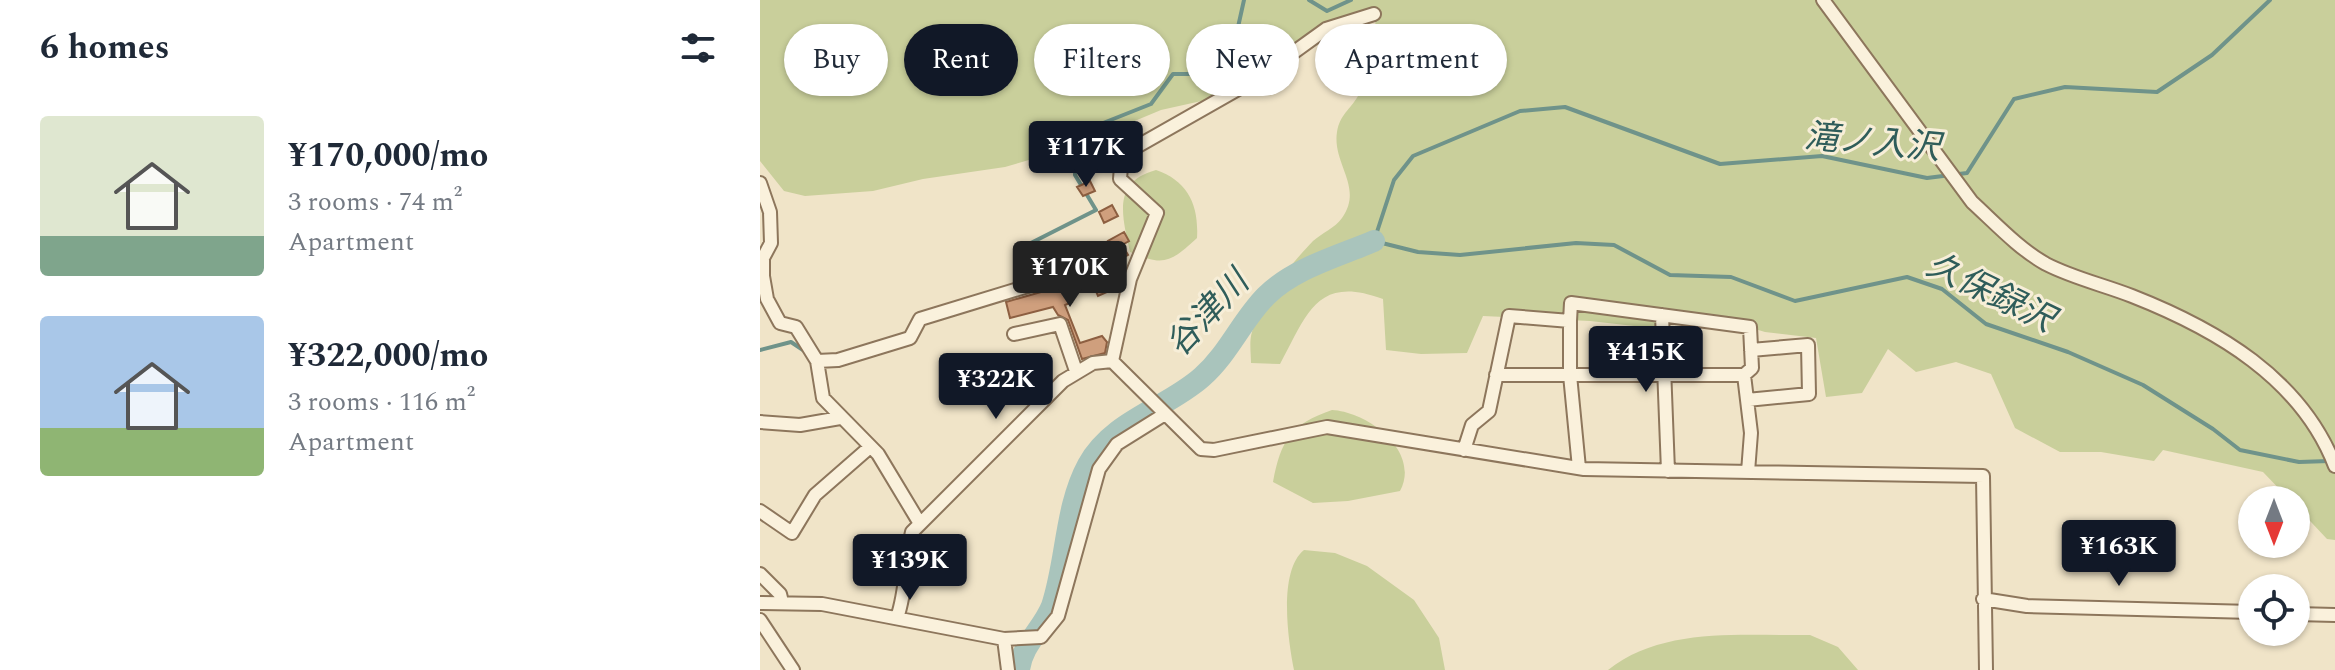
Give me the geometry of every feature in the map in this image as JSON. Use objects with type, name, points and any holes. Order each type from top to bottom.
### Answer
[{"type":"street","points":[[1823,0],[1972,202],[2044,263],[2188,321],[2265,368],[2310,416],[2335,466]]},
{"type":"street","points":[[1112,361],[1130,279],[1157,213],[1120,179],[1122,155],[1261,76],[1326,29],[1374,14]]},
{"type":"street","points":[[760,183],[770,212],[771,243],[763,258],[767,299],[780,323],[796,327],[817,361],[823,398],[870,447],[919,522]]},
{"type":"street","points":[[817,361],[838,360],[910,338],[920,319],[1041,282],[1038,263]]},
{"type":"street","points":[[1496,375],[1570,375],[1744,375],[1752,368],[1750,327],[1571,303],[1570,375],[1579,468]]},
{"type":"street","points":[[1662,315],[1668,471]]},
{"type":"street","points":[[1464,450],[1472,425],[1489,411],[1509,316],[1570,321]]},
{"type":"street","points":[[1014,334],[1060,324],[1076,371]]},
{"type":"street","points":[[1747,400],[1809,394],[1808,345],[1751,350]]},
{"type":"street","points":[[897,618],[905,594],[905,561],[912,532],[919,522],[1076,371],[1093,363],[1112,361]]},
{"type":"street","points":[[1112,361],[1201,449],[1214,450],[1327,427],[1579,468],[1983,476],[1986,670]]},
{"type":"street","points":[[1744,375],[1751,433],[1748,472]]},
{"type":"street","points":[[760,603],[822,604],[1004,639],[1041,637],[1058,616],[1099,469],[1117,444],[1165,414]]},
{"type":"street","points":[[760,422],[800,425],[840,418]]},
{"type":"street","points":[[760,511],[792,533],[815,495],[870,447]]},
{"type":"street","points":[[760,574],[780,594],[782,602]]},
{"type":"street","points":[[1983,599],[2027,606],[2238,612]]},
{"type":"street","points":[[2310,614],[2335,615]]},
{"type":"street","points":[[760,620],[793,670]]},
{"type":"street","points":[[1004,639],[1008,670]]},
{"type":"green space","points":[[760,0],[2335,0],[2335,540],[2327,539],[2310,521],[2310,486],[2276,486],[2263,472],[2163,450],[2154,461],[2101,452],[2060,452],[2015,428],[1991,374],[1956,362],[1916,372],[1888,349],[1862,393],[1826,397],[1816,338],[1765,332],[1705,314],[1652,328],[1590,321],[1483,316],[1467,353],[1421,354],[1386,350],[1383,299],[1342,292],[1316,304],[1280,364],[1251,363],[1252,332],[1269,296],[1304,250],[1339,222],[1348,207],[1349,186],[1339,155],[1337,132],[1340,121],[1358,96],[1507,96],[1507,24],[1375,24],[1375,20],[1361,24],[1315,24],[1315,43],[1299,53],[1299,24],[1186,24],[1186,96],[1224,96],[1161,110],[1070,148],[1005,167],[923,179],[873,191],[805,196],[784,191],[760,161]]},
{"type":"green space","points":[[1156,170],[1184,188],[1196,215],[1197,238],[1166,260],[1151,260],[1130,252],[1124,225],[1126,191],[1142,175]]},
{"type":"green space","points":[[1332,410],[1361,418],[1388,437],[1403,462],[1405,476],[1400,491],[1348,501],[1313,503],[1273,482],[1284,444],[1290,436],[1307,421]]},
{"type":"green space","points":[[1304,550],[1335,553],[1367,566],[1414,600],[1439,638],[1445,670],[1294,670],[1289,642],[1288,589],[1296,560]]},
{"type":"green space","points":[[1810,635],[1838,647],[1858,670],[1608,670],[1653,646],[1678,640],[1704,636]]},
{"type":"building","points":[[1090,181],[1095,191],[1083,196],[1077,187]]},
{"type":"building","points":[[1112,205],[1118,216],[1104,223],[1099,212]]},
{"type":"building","points":[[1124,232],[1129,241],[1122,245],[1128,255],[1119,260],[1108,241]]},
{"type":"building","points":[[1090,246],[1102,275],[1109,272],[1116,288],[1098,296],[1086,268],[1062,278],[1072,302],[1065,305],[1080,343],[1102,336],[1107,342],[1105,353],[1082,359],[1068,320],[1058,315],[1053,307],[1010,318],[1006,302],[1048,290],[1048,269],[1067,262],[1065,257]]},
{"type":"waterway","points":[[1018,283],[1030,279],[1033,272],[1023,247],[1096,210],[1075,175],[1076,141],[1083,131],[1151,104],[1173,74],[1206,74],[1222,70],[1232,54],[1244,0]]},
{"type":"waterway","points":[[1309,0],[1327,11],[1351,0]]},
{"type":"waterway","name":"滝ノ入沢","points":[[2270,0],[2212,55],[2157,92],[2065,87],[2014,99],[1967,173],[1927,178],[1822,156],[1720,164],[1565,107],[1520,111],[1413,156],[1394,180],[1374,241],[1418,252],[1460,255],[1576,243],[1614,245],[1670,275],[1731,277],[1795,301],[1907,277],[1942,289],[1986,324],[2068,352],[2143,385],[2213,429],[2240,450],[2299,462],[2329,461]]},
{"type":"waterway","name":"谷津川","points":[[1019,670],[1028,644],[1052,606],[1080,481],[1099,450],[1126,426],[1202,377],[1220,358],[1257,305],[1277,286],[1317,264],[1374,241]]},
{"type":"waterway","points":[[760,350],[791,342],[806,352]]},
{"type":"water label","name":"久保録沢","points":[[1990,293]]}]
